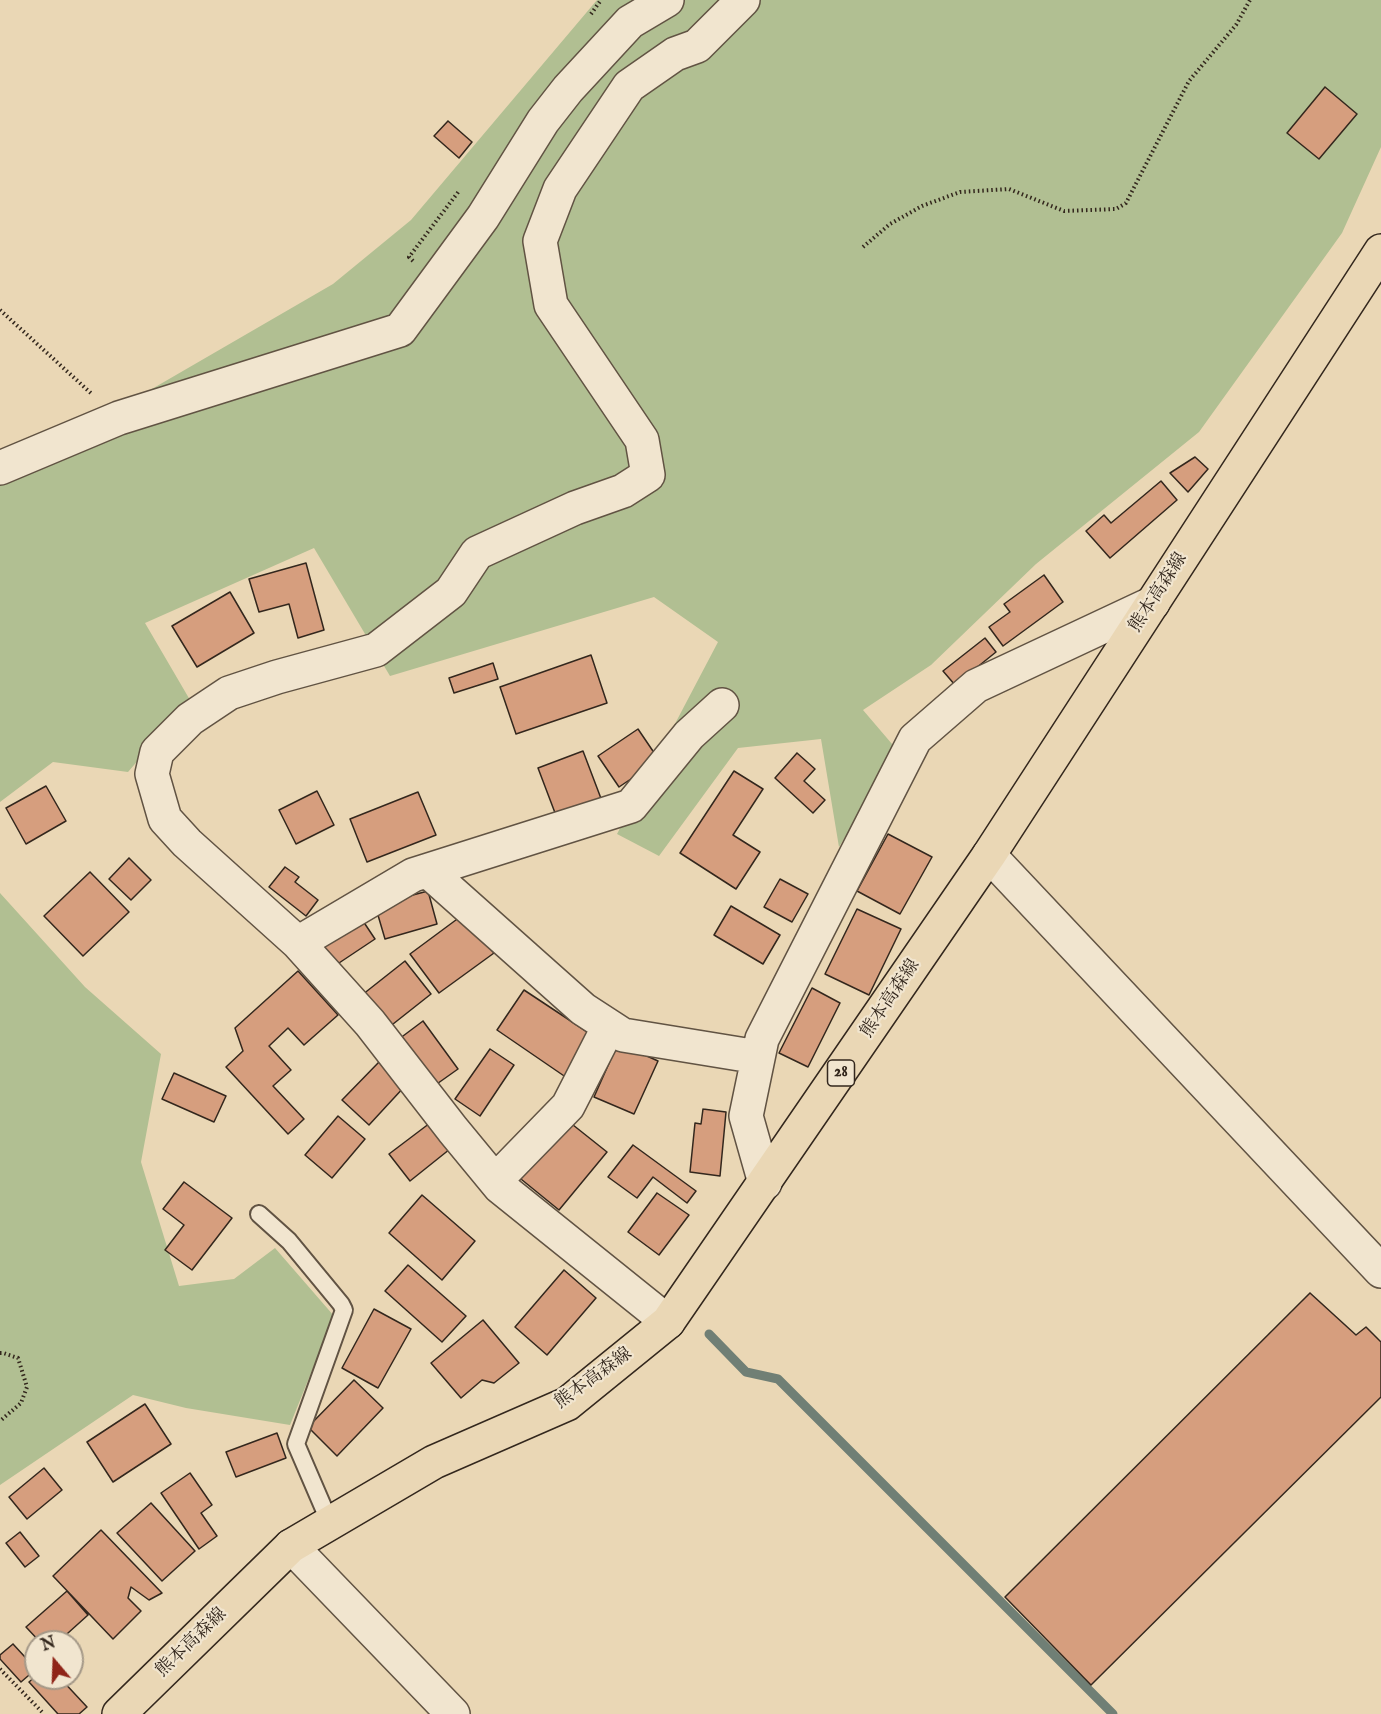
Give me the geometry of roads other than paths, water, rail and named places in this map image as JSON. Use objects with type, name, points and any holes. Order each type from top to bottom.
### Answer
[{"type":"main road","name":"熊本高森線","points":[[119,1714],[291,1546],[434,1462],[567,1404],[668,1323],[989,855],[1381,251]]},
{"type":"street","points":[[0,468],[119,418],[399,330],[483,217],[543,121],[568,89],[630,22],[666,0]]},
{"type":"street","points":[[668,1323],[495,1182],[370,1023],[298,943],[187,843],[165,819],[152,774],[157,752],[190,719],[229,693],[277,677],[376,650],[451,592],[477,553],[575,508],[623,491],[648,475],[642,440],[551,306],[540,241],[560,189],[629,86],[675,54],[698,46],[743,0]]},
{"type":"street","points":[[765,1183],[746,1116],[762,1039],[915,739],[976,686],[1153,603]]},
{"type":"street","points":[[298,943],[413,875],[631,806],[689,735],[722,705]]},
{"type":"street","points":[[989,855],[1381,1270]]},
{"type":"street","points":[[428,870],[583,1009],[623,1035],[758,1057]]},
{"type":"street","points":[[495,1182],[568,1106],[609,1026]]},
{"type":"street","points":[[291,1546],[453,1714]]},
{"type":"lane","points":[[259,1214],[289,1241],[344,1310],[296,1444],[330,1523]]},
{"type":"waterway","points":[[709,1334],[746,1372],[778,1379],[1113,1714]]}]
